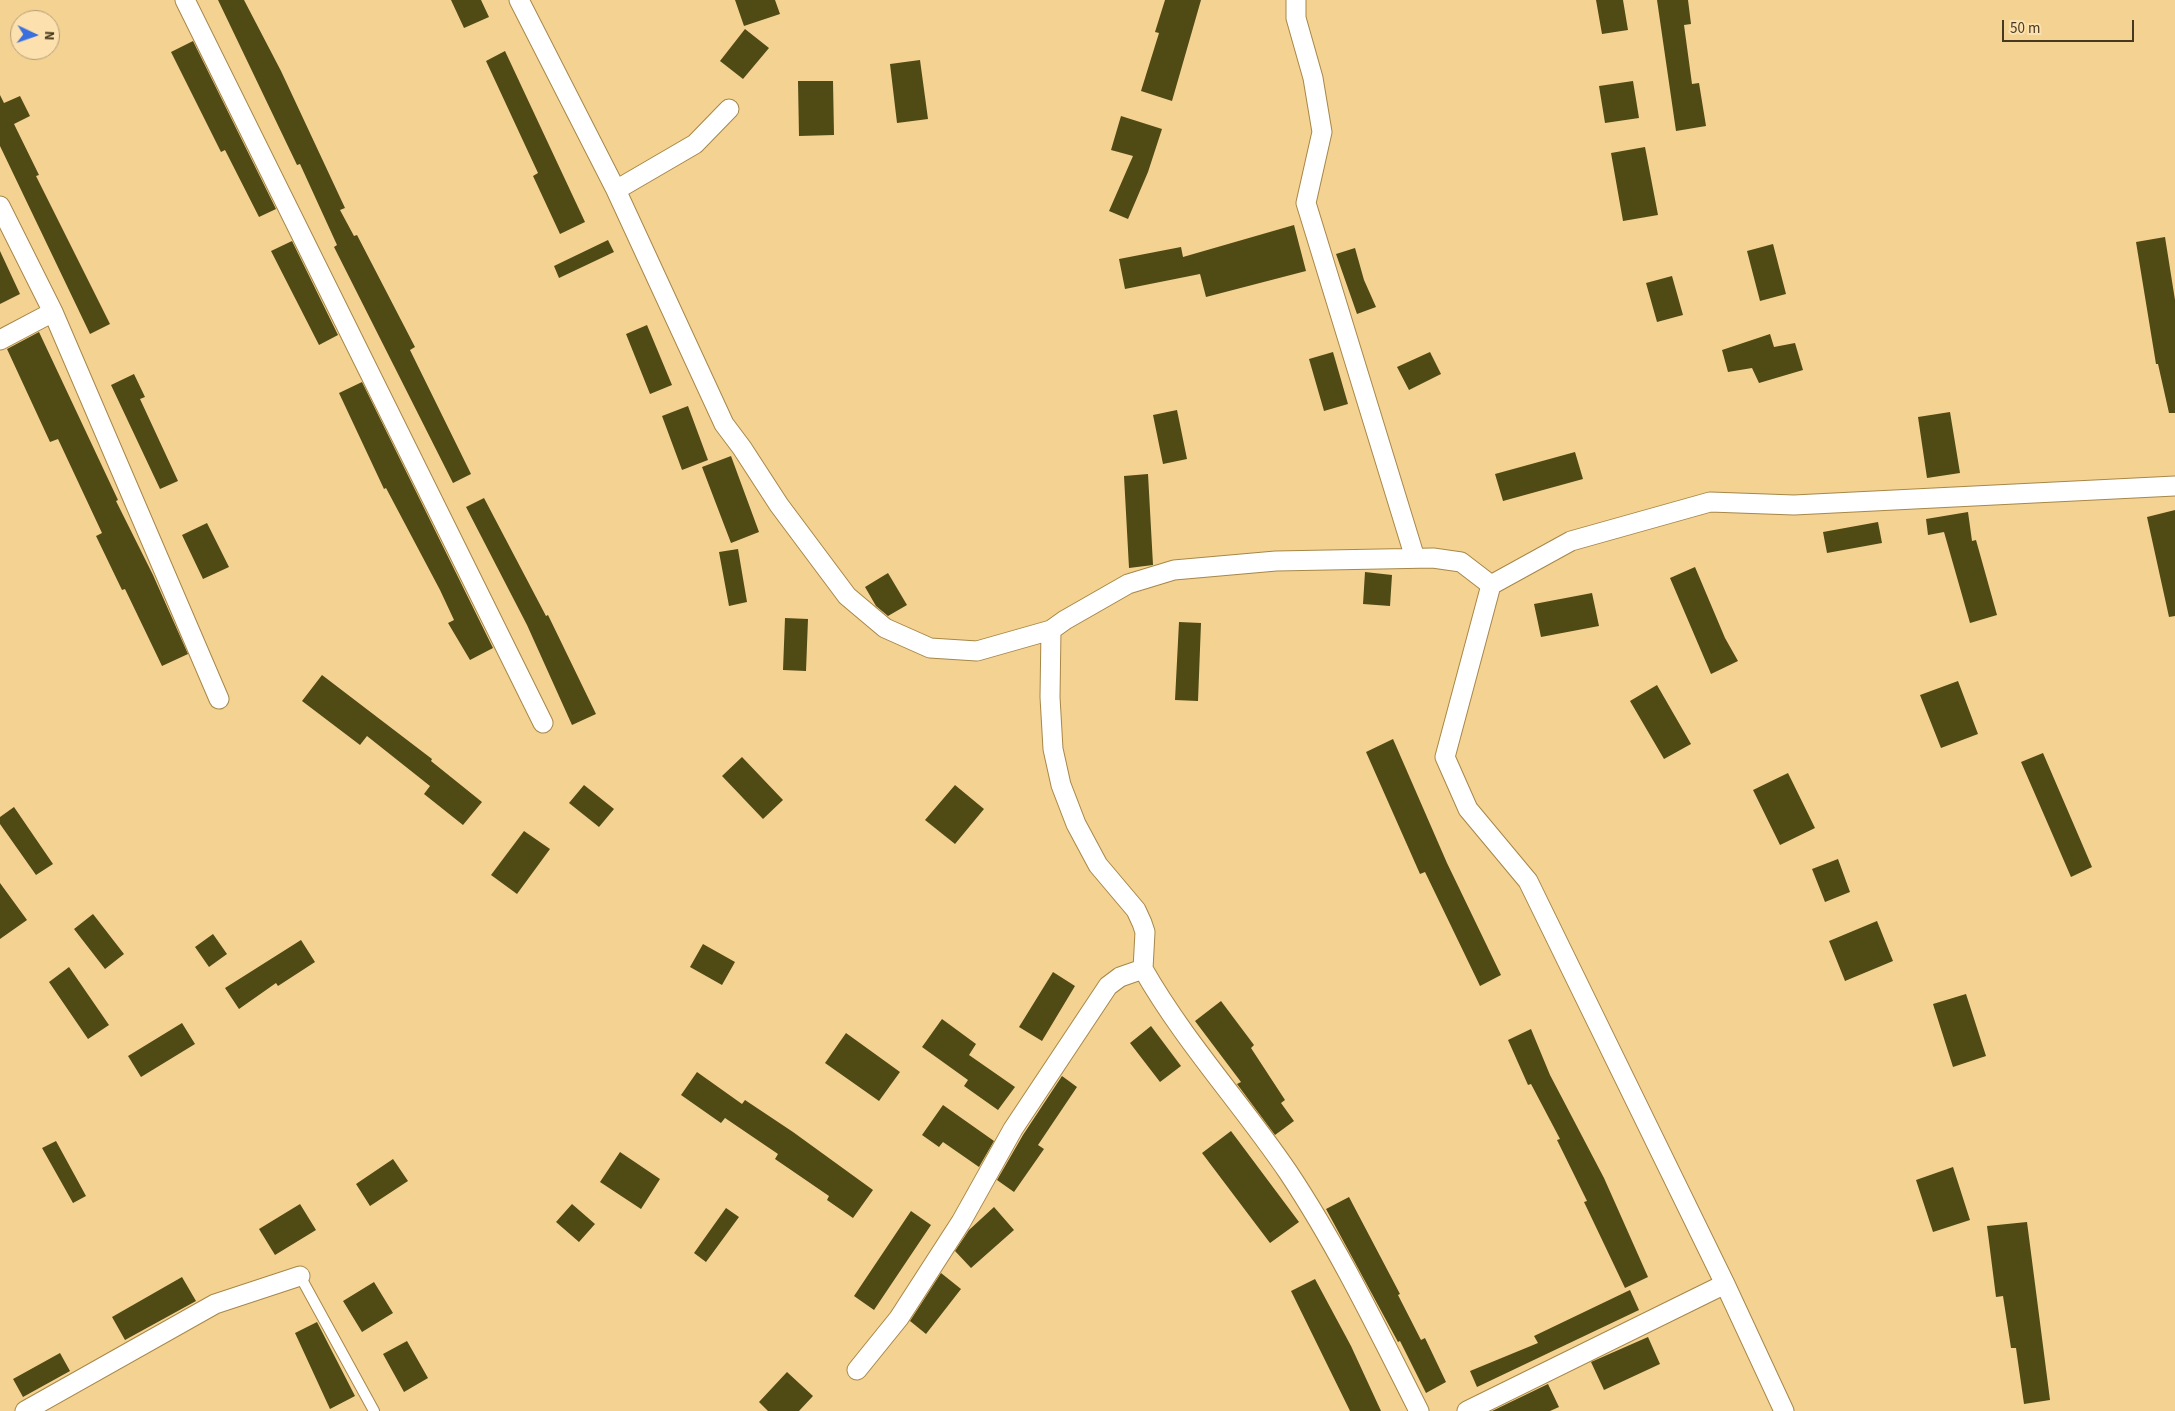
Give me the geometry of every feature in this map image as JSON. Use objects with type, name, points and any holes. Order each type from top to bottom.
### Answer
[{"type":"street","points":[[185,0],[544,723]]},
{"type":"street","points":[[519,0],[616,190],[724,424],[779,505],[847,596],[885,628],[930,648],[977,651],[1051,630],[1128,584],[1174,570],[1276,561],[1415,558],[1461,562],[1491,585]]},
{"type":"street","points":[[1296,0],[1296,18],[1313,78],[1322,132],[1306,203],[1415,558]]},
{"type":"street","points":[[616,190],[695,144],[730,110]]},
{"type":"street","points":[[0,206],[54,312],[219,699]]},
{"type":"street","points":[[0,340],[54,312]]},
{"type":"street","points":[[1784,1411],[1725,1284],[1528,881],[1468,809],[1445,757],[1491,585],[1571,541],[1710,502],[1794,505],[2175,486]]},
{"type":"street","points":[[1051,630],[1050,697],[1053,748],[1062,785],[1076,824],[1098,865],[1136,910],[1142,923],[1145,932],[1143,968],[1176,1021],[1287,1170],[1320,1221],[1419,1411]]},
{"type":"street","points":[[857,1370],[909,1302],[961,1222],[1013,1129],[1108,986],[1120,977],[1143,968]]},
{"type":"street","points":[[25,1411],[215,1304],[300,1276]]},
{"type":"street","points":[[1467,1411],[1725,1284]]},
{"type":"lane","points":[[300,1276],[374,1411]]},
{"type":"building","points":[[218,0],[244,0],[281,71],[345,208],[340,210],[354,236],[357,235],[415,347],[410,350],[471,474],[453,483],[334,247],[337,245],[300,164],[297,165]]},
{"type":"building","points":[[451,0],[481,0],[489,17],[464,28]]},
{"type":"building","points":[[735,0],[775,0],[780,14],[744,26]]},
{"type":"building","points":[[1165,0],[1201,0],[1172,101],[1141,91],[1159,33],[1155,32]]},
{"type":"building","points":[[1596,0],[1623,0],[1628,30],[1602,34]]},
{"type":"building","points":[[1657,0],[1688,0],[1691,24],[1684,25],[1692,84],[1699,83],[1706,126],[1676,131]]},
{"type":"building","points":[[745,29],[769,48],[743,79],[720,61]]},
{"type":"building","points":[[193,41],[276,209],[259,217],[225,150],[221,152],[171,52]]},
{"type":"building","points":[[505,51],[585,222],[560,234],[533,176],[538,173],[486,61]]},
{"type":"building","points":[[920,60],[928,119],[897,123],[890,64]]},
{"type":"building","points":[[798,81],[833,81],[834,135],[799,136]]},
{"type":"building","points":[[1633,81],[1639,118],[1605,123],[1599,86]]},
{"type":"building","points":[[0,95],[4,103],[20,96],[30,116],[14,124],[39,175],[36,176],[110,324],[90,334],[0,146]]},
{"type":"building","points":[[1121,116],[1162,129],[1148,172],[1128,219],[1109,211],[1133,156],[1111,150]]},
{"type":"building","points":[[1645,147],[1658,215],[1623,221],[1611,153]]},
{"type":"building","points":[[1294,225],[1306,271],[1206,297],[1200,274],[1125,289],[1119,259],[1181,247],[1183,257]]},
{"type":"building","points":[[2165,237],[2175,300],[2175,413],[2169,413],[2158,364],[2156,364],[2136,242]]},
{"type":"building","points":[[608,240],[614,252],[559,278],[554,266]]},
{"type":"building","points":[[292,241],[338,335],[319,345],[271,251]]},
{"type":"building","points":[[1773,244],[1786,294],[1760,301],[1747,251]]},
{"type":"building","points":[[1355,248],[1364,280],[1376,307],[1357,314],[1336,254]]},
{"type":"building","points":[[0,251],[20,294],[0,304]]},
{"type":"building","points":[[1672,276],[1683,315],[1657,322],[1646,283]]},
{"type":"building","points":[[647,325],[672,385],[650,394],[626,334]]},
{"type":"building","points":[[39,332],[188,654],[162,666],[125,589],[122,590],[96,536],[102,533],[58,439],[50,442],[7,349]]},
{"type":"building","points":[[1770,334],[1774,347],[1795,343],[1803,370],[1759,383],[1752,368],[1728,372],[1722,350]]},
{"type":"building","points":[[1333,352],[1348,404],[1324,411],[1309,359]]},
{"type":"building","points":[[1430,352],[1441,374],[1409,390],[1397,367]]},
{"type":"building","points":[[134,374],[145,397],[140,399],[178,481],[160,489],[111,385]]},
{"type":"building","points":[[362,382],[493,648],[470,660],[448,623],[454,620],[440,590],[386,488],[384,489],[339,393]]},
{"type":"building","points":[[688,406],[708,460],[682,470],[662,416]]},
{"type":"building","points":[[1177,410],[1187,459],[1163,464],[1153,415]]},
{"type":"building","points":[[1950,412],[1960,473],[1927,478],[1918,417]]},
{"type":"building","points":[[1575,452],[1583,479],[1503,501],[1495,474]]},
{"type":"building","points":[[731,456],[759,532],[731,543],[702,467]]},
{"type":"building","points":[[1148,474],[1153,565],[1129,568],[1124,476]]},
{"type":"building","points":[[484,498],[546,616],[548,615],[596,714],[572,725],[527,625],[466,507]]},
{"type":"building","points":[[2175,510],[2175,616],[2169,617],[2147,517]]},
{"type":"building","points":[[1968,512],[1972,541],[1976,540],[1997,615],[1970,623],[1944,532],[1928,535],[1926,519]]},
{"type":"building","points":[[1878,522],[1882,543],[1827,553],[1823,532]]},
{"type":"building","points":[[207,523],[229,567],[203,579],[182,535]]},
{"type":"building","points":[[738,549],[747,602],[729,606],[719,552]]},
{"type":"building","points":[[1695,567],[1725,638],[1738,661],[1711,674],[1670,578]]},
{"type":"building","points":[[1365,572],[1392,575],[1390,606],[1363,604]]},
{"type":"building","points":[[888,573],[907,605],[888,616],[876,606],[865,587]]},
{"type":"building","points":[[1592,593],[1599,626],[1541,637],[1534,604]]},
{"type":"building","points":[[785,618],[808,619],[806,671],[783,670]]},
{"type":"building","points":[[1179,622],[1201,623],[1198,701],[1175,700]]},
{"type":"building","points":[[322,675],[432,759],[431,761],[482,802],[463,825],[424,794],[430,786],[367,736],[360,745],[302,701]]},
{"type":"building","points":[[1958,681],[1978,734],[1941,748],[1920,695]]},
{"type":"building","points":[[1657,685],[1691,744],[1664,759],[1630,701]]},
{"type":"building","points":[[1393,739],[1447,863],[1501,975],[1480,986],[1425,872],[1420,874],[1366,752]]},
{"type":"building","points":[[2043,753],[2092,867],[2071,877],[2021,762]]},
{"type":"building","points":[[742,757],[783,800],[763,819],[722,776]]},
{"type":"building","points":[[1788,773],[1815,828],[1780,845],[1753,790]]},
{"type":"building","points":[[584,785],[614,809],[599,827],[569,803]]},
{"type":"building","points":[[955,785],[984,809],[955,844],[925,820]]},
{"type":"building","points":[[14,807],[53,864],[36,875],[0,824],[0,817]]},
{"type":"building","points":[[524,831],[550,849],[517,894],[491,875]]},
{"type":"building","points":[[1838,859],[1850,892],[1825,902],[1812,869]]},
{"type":"building","points":[[0,883],[27,920],[0,939]]},
{"type":"building","points":[[93,914],[124,954],[105,969],[74,929]]},
{"type":"building","points":[[1877,921],[1893,961],[1845,981],[1829,941]]},
{"type":"building","points":[[213,934],[227,954],[209,967],[195,947]]},
{"type":"building","points":[[301,940],[315,962],[278,986],[276,983],[239,1009],[225,988]]},
{"type":"building","points":[[703,944],[735,962],[722,985],[690,967]]},
{"type":"building","points":[[69,967],[109,1025],[88,1039],[49,982]]},
{"type":"building","points":[[1053,972],[1075,986],[1042,1041],[1019,1027]]},
{"type":"building","points":[[1966,994],[1986,1056],[1953,1067],[1933,1004]]},
{"type":"building","points":[[1221,1001],[1254,1045],[1251,1048],[1285,1100],[1281,1103],[1294,1121],[1275,1135],[1237,1084],[1241,1082],[1195,1021]]},
{"type":"building","points":[[942,1019],[976,1044],[969,1055],[1015,1087],[998,1110],[964,1086],[968,1080],[922,1047]]},
{"type":"building","points":[[182,1023],[195,1044],[141,1077],[128,1056]]},
{"type":"building","points":[[1151,1026],[1181,1066],[1160,1082],[1130,1043]]},
{"type":"building","points":[[1531,1029],[1550,1075],[1604,1178],[1648,1277],[1625,1288],[1584,1202],[1587,1201],[1557,1140],[1560,1139],[1531,1084],[1528,1085],[1508,1040]]},
{"type":"building","points":[[846,1033],[900,1072],[879,1101],[825,1063]]},
{"type":"building","points":[[697,1072],[742,1104],[745,1100],[793,1132],[873,1190],[853,1218],[827,1200],[829,1196],[775,1159],[778,1154],[725,1118],[721,1123],[681,1095]]},
{"type":"building","points":[[1062,1076],[1077,1087],[1038,1145],[1044,1149],[1014,1192],[997,1180],[1023,1135]]},
{"type":"building","points":[[943,1105],[994,1141],[979,1167],[943,1142],[939,1147],[922,1135]]},
{"type":"building","points":[[1231,1131],[1299,1222],[1270,1243],[1202,1153]]},
{"type":"building","points":[[56,1141],[86,1196],[73,1203],[42,1148]]},
{"type":"building","points":[[620,1152],[660,1179],[641,1209],[600,1182]]},
{"type":"building","points":[[393,1159],[408,1181],[370,1206],[356,1184]]},
{"type":"building","points":[[1953,1167],[1970,1220],[1933,1232],[1916,1180]]},
{"type":"building","points":[[1349,1197],[1400,1294],[1398,1295],[1421,1340],[1425,1338],[1446,1382],[1426,1393],[1400,1341],[1398,1342],[1326,1209]]},
{"type":"building","points":[[300,1204],[316,1230],[275,1255],[259,1229]]},
{"type":"building","points":[[572,1204],[595,1224],[579,1242],[556,1222]]},
{"type":"building","points":[[994,1207],[1014,1230],[971,1268],[955,1251],[969,1230]]},
{"type":"building","points":[[726,1208],[739,1217],[706,1262],[694,1253]]},
{"type":"building","points":[[911,1211],[931,1225],[874,1310],[854,1296]]},
{"type":"building","points":[[2027,1222],[2050,1400],[2024,1404],[2016,1348],[2011,1348],[2003,1296],[1996,1297],[1987,1226]]},
{"type":"building","points":[[941,1273],[961,1289],[926,1334],[910,1321]]},
{"type":"building","points":[[182,1277],[196,1301],[125,1340],[112,1317]]},
{"type":"building","points":[[1315,1279],[1351,1346],[1381,1411],[1350,1411],[1291,1291]]},
{"type":"building","points":[[374,1282],[393,1313],[362,1332],[343,1301]]},
{"type":"building","points":[[1630,1290],[1639,1310],[1477,1387],[1470,1371],[1538,1343],[1534,1336]]},
{"type":"building","points":[[317,1322],[355,1396],[330,1409],[295,1333]]},
{"type":"building","points":[[1648,1337],[1660,1364],[1604,1390],[1591,1362]]},
{"type":"building","points":[[407,1341],[428,1378],[404,1392],[383,1354]]},
{"type":"building","points":[[60,1353],[70,1371],[23,1397],[13,1379]]},
{"type":"building","points":[[787,1372],[813,1396],[799,1411],[768,1411],[759,1402]]},
{"type":"building","points":[[1548,1384],[1559,1407],[1550,1411],[1492,1411]]}]
